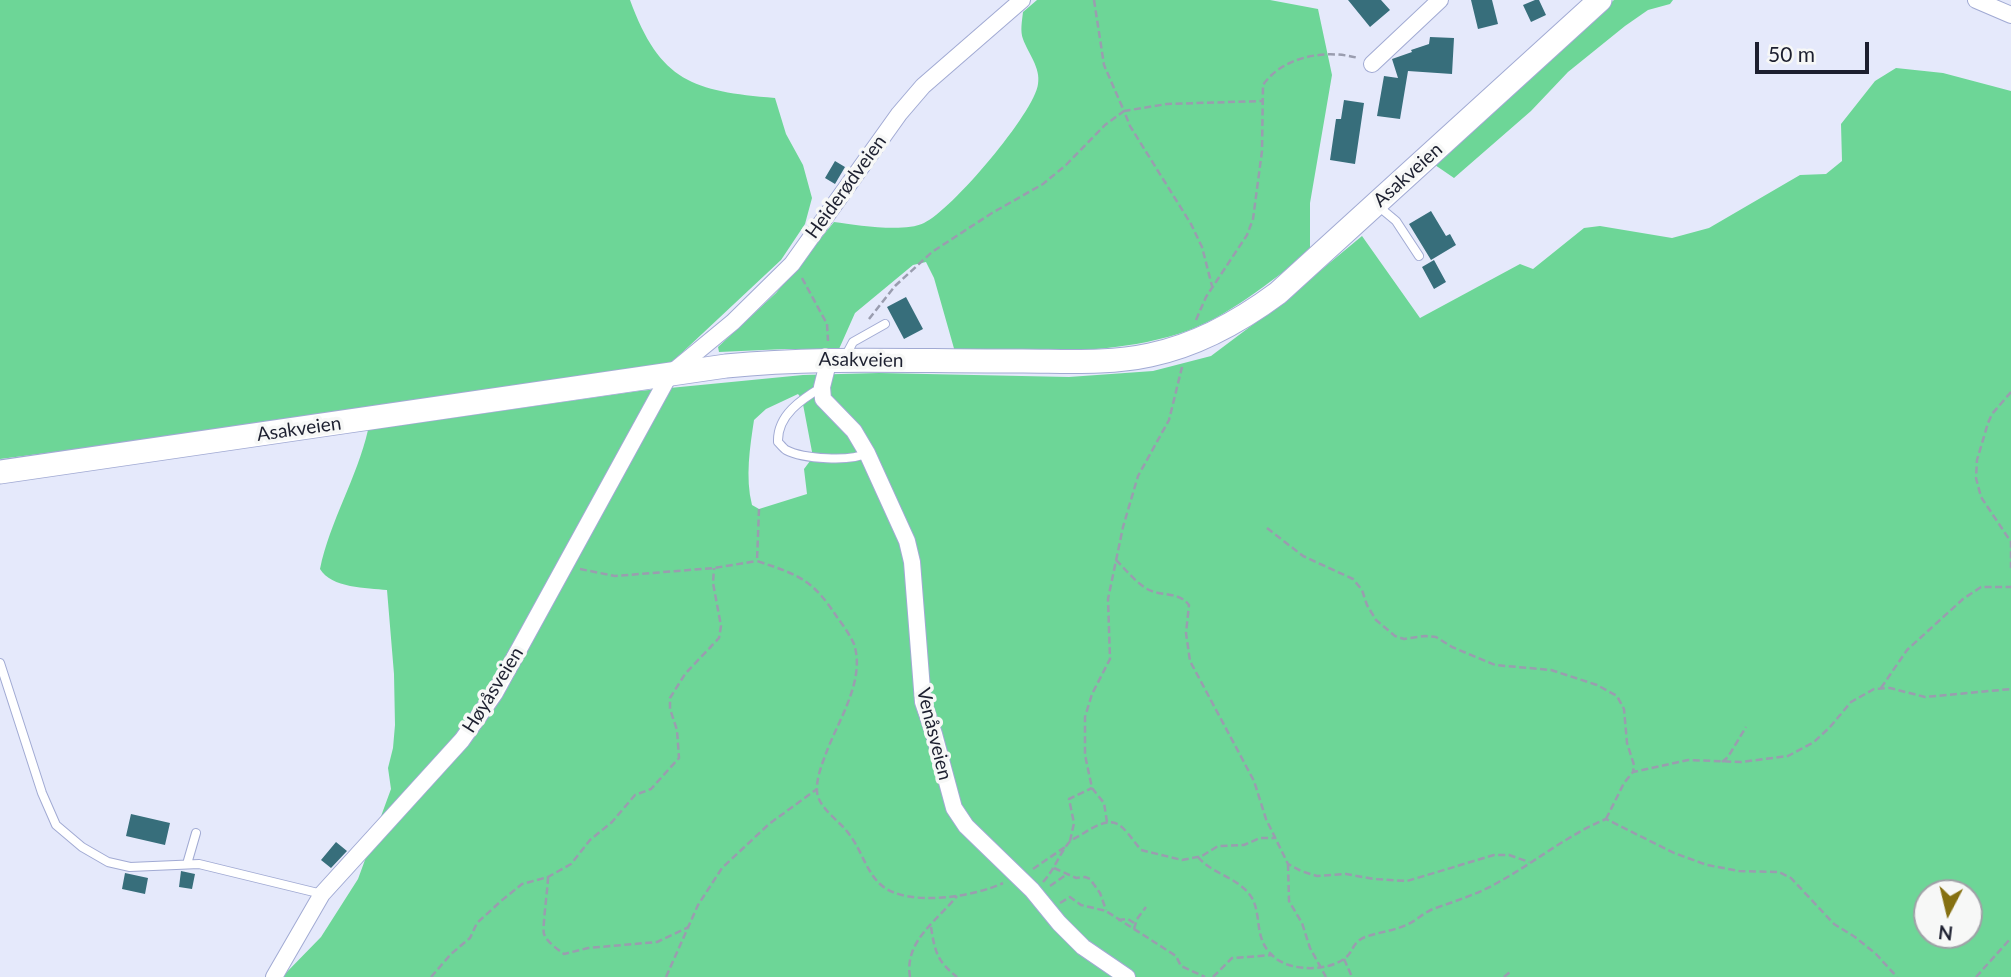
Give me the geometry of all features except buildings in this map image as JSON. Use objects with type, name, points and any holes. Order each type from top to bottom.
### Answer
[{"type":"main road","name":"Asakveien","points":[[0,472],[670,374],[842,353],[1105,360],[1151,355],[1187,345],[1228,327],[1302,272],[1600,0]]},
{"type":"street","name":"Heiderødveien","points":[[670,374],[733,321],[792,264],[899,114],[923,86],[1022,0]]},
{"type":"street","points":[[1372,64],[1440,0]]},
{"type":"street","points":[[1976,0],[2011,15]]},
{"type":"street","points":[[822,387],[842,353]]},
{"type":"street","name":"Høyåsveien","points":[[274,977],[322,894],[399,811],[476,721],[495,693],[670,374]]},
{"type":"street","name":"Venåsveien","points":[[822,387],[823,399],[853,431],[867,453],[907,541],[912,562],[923,702],[951,799],[966,826],[1034,892],[1083,947],[1127,977]]},
{"type":"lane","points":[[1376,204],[1396,221],[1419,257]]},
{"type":"lane","points":[[842,353],[885,324]]},
{"type":"lane","points":[[822,387],[789,411],[778,435],[778,442],[785,450],[813,457],[858,458],[867,453]]},
{"type":"lane","points":[[0,663],[42,793],[57,825],[82,848],[108,862],[130,867],[187,864],[235,872],[322,894]]},
{"type":"lane","points":[[187,864],[196,833]]},
{"type":"path","points":[[1094,0],[1104,65],[1130,126],[1191,224],[1202,247],[1212,288]]},
{"type":"path","points":[[1107,822],[1104,803],[1092,788],[1084,755],[1085,717],[1092,694],[1110,659],[1107,613],[1116,560],[1138,476],[1161,437],[1175,404],[1187,345],[1198,313],[1242,244],[1253,219],[1262,151],[1262,85],[1270,76],[1308,56],[1334,54],[1356,57],[1372,64]]},
{"type":"path","points":[[792,264],[809,289],[842,353],[878,305],[932,252],[1043,184],[1105,125],[1124,111],[1167,104],[1262,102]]},
{"type":"path","points":[[2011,392],[1987,423],[1977,460],[1976,478],[1981,497],[2011,542],[2011,568]]},
{"type":"path","points":[[757,561],[759,509]]},
{"type":"path","points":[[1198,857],[1206,865],[1237,881],[1247,890],[1254,903],[1259,932],[1273,955],[1290,965],[1321,968],[1344,959],[1353,944],[1361,939],[1400,928],[1435,908],[1467,899],[1606,819],[1624,783],[1633,772],[1624,709],[1617,696],[1597,685],[1551,670],[1495,664],[1452,648],[1436,637],[1404,639],[1395,636],[1376,620],[1362,590],[1353,579],[1303,556],[1267,528]]},
{"type":"path","points":[[1116,560],[1145,588],[1155,593],[1176,595],[1185,599],[1189,605],[1186,633],[1190,661],[1254,781],[1266,819],[1288,864],[1289,901],[1326,977]]},
{"type":"path","points":[[565,566],[615,576],[714,568],[757,561],[806,579],[830,607],[853,643],[857,661],[854,683],[833,733],[817,789],[822,804],[848,833],[884,888],[916,897],[957,896],[996,887],[1065,847]]},
{"type":"path","points":[[431,977],[451,954],[470,938],[477,923],[501,901],[522,884],[548,877],[576,859],[590,840],[612,822],[635,795],[652,789],[679,758],[677,730],[670,709],[670,698],[685,674],[719,638],[721,626],[713,583],[714,568]]},
{"type":"path","points":[[1881,688],[1907,650],[1963,598],[1981,587],[2011,587]]},
{"type":"path","points":[[1633,772],[1688,760],[1722,762],[1783,757],[1805,749],[1861,694],[1881,688],[1925,697],[2011,689]]},
{"type":"path","points":[[1722,762],[1728,757],[1746,727]]},
{"type":"path","points":[[1634,765],[1642,770]]},
{"type":"path","points":[[1070,841],[1074,822],[1069,799],[1092,788]]},
{"type":"path","points":[[666,977],[706,890],[722,868],[769,824],[817,789]]},
{"type":"path","points":[[1606,819],[1674,853],[1707,865],[1739,871],[1779,872],[1791,878],[1834,923],[1876,954],[1897,977]]},
{"type":"path","points":[[1034,892],[1054,869],[1070,841],[1093,826],[1107,822],[1122,827],[1141,850],[1176,859],[1198,857],[1218,846],[1244,845],[1260,838],[1275,838]]},
{"type":"path","points":[[1288,864],[1317,876],[1346,874],[1407,881],[1494,855],[1509,855],[1529,862]]},
{"type":"path","points":[[1054,869],[1090,879],[1100,893],[1107,911]]},
{"type":"path","points":[[1034,892],[1067,874]]},
{"type":"path","points":[[548,877],[547,905],[542,930],[545,937],[564,954],[588,948],[657,942],[689,927]]},
{"type":"path","points":[[910,977],[912,948],[957,896]]},
{"type":"path","points":[[1049,911],[1068,897],[1081,905],[1107,911],[1176,956],[1181,965],[1205,977]]},
{"type":"path","points":[[1134,927],[1146,907]]},
{"type":"path","points":[[931,925],[936,954],[957,977]]},
{"type":"path","points":[[1976,977],[2011,938]]},
{"type":"path","points":[[1213,977],[1232,958],[1273,955]]},
{"type":"path","points":[[1344,959],[1352,977]]},
{"type":"path","points":[[1504,977],[1511,971]]},
{"type":"green space","points":[[0,0],[630,0],[654,49],[667,65],[683,77],[701,86],[722,91],[775,98],[786,134],[803,165],[812,198],[805,224],[781,260],[671,363],[171,437],[0,459]]},
{"type":"green space","points":[[1037,0],[1270,0],[1318,9],[1332,75],[1310,203],[1310,252],[1214,319],[1178,334],[1124,346],[1068,351],[955,352],[934,278],[926,262],[913,265],[855,313],[839,349],[719,352],[718,347],[776,293],[834,222],[880,227],[915,226],[924,223],[953,200],[990,160],[1023,116],[1038,84],[1038,72],[1022,33],[1023,12]]},
{"type":"green space","points":[[1614,0],[1673,0],[1670,4],[1648,10],[1568,72],[1531,111],[1454,178],[1435,165],[1506,97]]},
{"type":"green space","points":[[1896,68],[1943,73],[2011,91],[2011,977],[282,977],[321,937],[358,879],[391,789],[388,768],[395,725],[394,674],[387,590],[341,583],[332,580],[320,569],[368,430],[639,391],[803,375],[879,373],[1069,377],[1153,371],[1211,356],[1279,305],[1362,236],[1420,318],[1520,264],[1533,269],[1584,228],[1600,226],[1672,238],[1709,228],[1800,175],[1826,174],[1842,161],[1841,124],[1875,81]],"holes":[[[798,394],[802,399],[813,457],[804,469],[807,494],[759,509],[752,505],[749,484],[754,420],[766,409]]]}]
